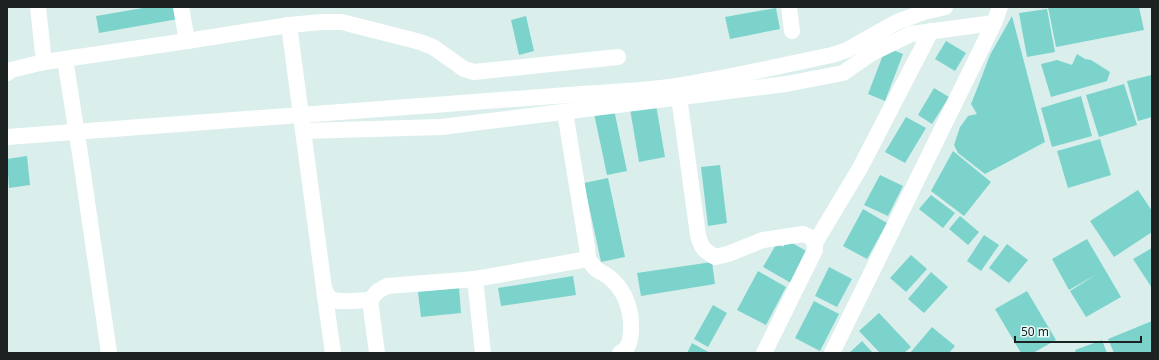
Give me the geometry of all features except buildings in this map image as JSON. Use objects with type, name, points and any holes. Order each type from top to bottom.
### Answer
[{"type":"street","points":[[38,7],[44,62]]},
{"type":"street","points":[[181,7],[187,41]]},
{"type":"street","points":[[789,7],[792,31]]},
{"type":"street","points":[[7,137],[581,94],[625,92],[675,86],[733,76],[832,55],[847,50],[897,22],[924,12],[945,7]]},
{"type":"street","points":[[832,353],[994,23],[1000,7]]},
{"type":"street","points":[[7,73],[11,70],[44,62],[289,25],[331,14],[342,22],[420,42],[432,47],[464,69],[474,72],[618,57]]},
{"type":"street","points":[[303,131],[441,127],[786,84],[843,73],[872,53],[911,34],[994,23]]},
{"type":"street","points":[[289,25],[333,353]]},
{"type":"street","points":[[764,353],[815,250],[815,243],[860,168],[931,31]]},
{"type":"street","points":[[65,59],[109,353]]},
{"type":"street","points":[[680,104],[698,235],[700,245],[707,253],[715,257],[728,254],[763,240],[803,234],[810,237],[815,243]]},
{"type":"street","points":[[566,112],[588,259],[596,269],[610,278],[621,290],[629,307],[631,325],[630,340],[628,346],[620,353]]},
{"type":"street","points":[[324,288],[327,295],[332,300],[370,300],[378,291],[387,286],[475,279],[588,259]]},
{"type":"street","points":[[475,279],[483,353]]},
{"type":"street","points":[[370,300],[377,353]]}]
